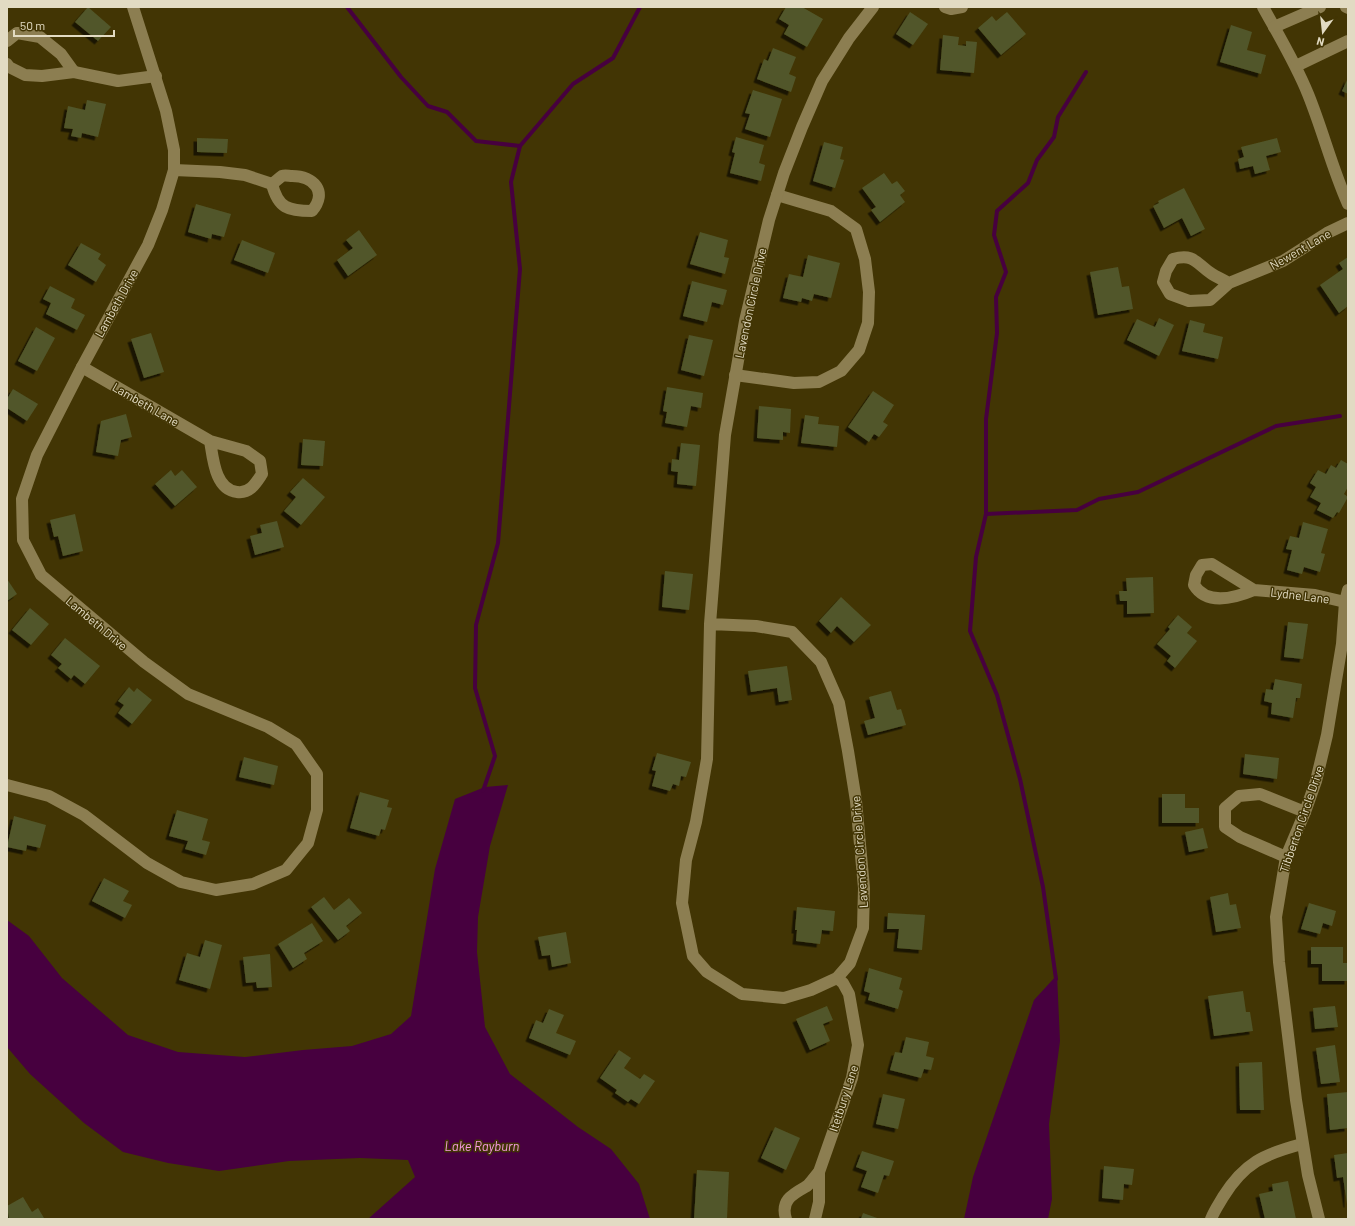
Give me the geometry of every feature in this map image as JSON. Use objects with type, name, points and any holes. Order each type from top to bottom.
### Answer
[{"type":"street","name":"Lambeth Drive","points":[[7,786],[50,796],[84,815],[147,863],[180,882],[216,890],[253,884],[286,870],[308,843],[317,810],[317,774],[296,744],[268,727],[188,694],[107,633],[41,575],[23,540],[22,499],[37,454],[148,245],[162,210],[174,170],[174,150],[166,111],[133,7]]},
{"type":"street","name":"Lavendon Circle Drive","points":[[710,624],[756,626],[792,632],[821,662],[839,703],[856,801],[864,888],[863,928],[850,963],[837,978],[811,990],[784,998],[742,994],[708,972],[694,956],[682,903],[686,860],[696,822],[706,759],[710,624],[725,434],[756,269],[777,195],[802,127],[822,81],[849,38],[873,7]]},
{"type":"street","points":[[945,7],[951,9],[962,7]]},
{"type":"street","points":[[1263,7],[1296,66],[1324,134],[1336,178],[1348,204]]},
{"type":"street","points":[[1274,27],[1320,7]]},
{"type":"street","points":[[7,41],[17,33],[40,37],[61,54],[74,72]]},
{"type":"street","points":[[1296,66],[1348,41]]},
{"type":"street","points":[[7,64],[8,67],[25,75],[42,76],[74,72],[118,81],[156,76]]},
{"type":"street","points":[[174,170],[220,172],[245,175],[272,184]]},
{"type":"street","points":[[735,375],[794,383],[819,382],[841,371],[859,350],[868,323],[869,292],[865,259],[856,229],[830,211],[777,195]]},
{"type":"street","name":"Newent Lane","points":[[1229,283],[1211,274],[1194,259],[1183,256],[1173,259],[1166,270],[1163,282],[1170,294],[1189,301],[1210,300],[1229,283],[1283,261],[1327,233],[1348,223]]},
{"type":"street","name":"Lambeth Lane","points":[[82,367],[210,442],[246,451],[260,461],[262,474],[253,487],[241,493],[230,492],[221,482],[210,442]]},
{"type":"street","name":"Lydne Lane","points":[[1254,590],[1315,595],[1345,602]]},
{"type":"street","name":"Tibberton Circle Drive","points":[[1319,1219],[1314,1204],[1302,1144],[1279,962],[1276,917],[1286,857],[1316,781],[1327,735],[1342,644],[1345,602],[1348,590]]},
{"type":"street","points":[[1286,857],[1240,837],[1225,827],[1225,808],[1239,796],[1260,794],[1305,812]]},
{"type":"street","name":"Itetbury Lane","points":[[786,1219],[784,1206],[789,1198],[797,1190],[808,1186],[819,1172],[852,1078],[858,1045],[848,994],[843,983],[837,978]]},
{"type":"street","points":[[1211,1219],[1232,1183],[1254,1162],[1274,1151],[1302,1144]]},
{"type":"street","name":"Itetbury Lane","points":[[815,1219],[819,1202],[819,1172]]},
{"type":"water","name":"Lake Rayburn","points":[[508,785],[490,846],[478,917],[477,952],[485,1027],[510,1074],[578,1127],[611,1149],[639,1184],[650,1219],[368,1219],[415,1177],[408,1160],[360,1158],[289,1161],[219,1171],[168,1163],[123,1152],[84,1123],[30,1074],[7,1047],[7,920],[29,936],[62,978],[128,1035],[178,1052],[245,1057],[352,1046],[391,1034],[411,1016],[435,869],[455,799],[485,787]]},
{"type":"water","points":[[1057,975],[1060,1041],[1049,1124],[1052,1199],[1048,1219],[964,1219],[973,1177],[1034,1000]]},
{"type":"building","points":[[88,7],[111,27],[98,41],[75,22]]},
{"type":"building","points":[[786,7],[802,7],[823,19],[807,47],[784,34],[789,25],[779,19]]},
{"type":"building","points":[[910,12],[928,24],[913,45],[896,34]]},
{"type":"building","points":[[1007,12],[1026,34],[1001,55],[978,28],[992,16],[996,21]]},
{"type":"building","points":[[1231,25],[1252,32],[1247,50],[1266,55],[1261,74],[1220,62]]},
{"type":"building","points":[[943,35],[959,37],[958,45],[966,46],[966,41],[977,42],[974,73],[940,70]]},
{"type":"building","points":[[773,48],[796,57],[789,74],[796,77],[791,92],[757,79],[764,59],[768,61]]},
{"type":"building","points":[[1348,78],[1348,94],[1342,91]]},
{"type":"building","points":[[753,90],[782,99],[770,137],[745,129],[750,114],[745,113]]},
{"type":"building","points":[[87,100],[106,104],[98,137],[82,133],[81,138],[71,136],[73,129],[64,128],[68,106],[85,110]]},
{"type":"building","points":[[736,137],[764,145],[759,163],[765,165],[761,181],[730,173],[735,153],[732,152]]},
{"type":"building","points":[[197,138],[228,139],[227,153],[197,152]]},
{"type":"building","points":[[1277,138],[1281,152],[1266,156],[1270,170],[1255,174],[1253,166],[1240,169],[1238,159],[1244,157],[1241,147]]},
{"type":"building","points":[[824,142],[843,147],[840,159],[844,160],[835,188],[813,181]]},
{"type":"building","points":[[884,173],[892,184],[897,181],[905,191],[900,195],[905,202],[880,222],[871,210],[876,207],[862,188]]},
{"type":"building","points":[[1184,188],[1205,229],[1191,236],[1182,218],[1164,228],[1153,206],[1159,203],[1158,201]]},
{"type":"building","points":[[196,204],[231,214],[224,237],[212,234],[211,239],[188,232]]},
{"type":"building","points":[[359,230],[377,255],[348,276],[337,260],[353,248],[346,240]]},
{"type":"building","points":[[700,232],[728,240],[724,257],[729,258],[725,274],[690,264]]},
{"type":"building","points":[[242,240],[275,253],[268,273],[234,260]]},
{"type":"building","points":[[81,243],[101,254],[98,259],[106,265],[96,282],[68,265]]},
{"type":"building","points":[[808,255],[840,263],[831,298],[814,294],[812,301],[802,298],[801,302],[783,298],[789,274],[803,277]]},
{"type":"building","points":[[1348,257],[1348,306],[1339,313],[1320,285],[1343,269],[1339,263]]},
{"type":"building","points":[[1118,267],[1122,287],[1129,286],[1133,309],[1098,315],[1090,272]]},
{"type":"building","points":[[692,281],[727,290],[723,305],[712,302],[707,322],[683,316]]},
{"type":"building","points":[[50,286],[75,299],[71,308],[85,315],[77,330],[46,314],[51,303],[43,299]]},
{"type":"building","points":[[1159,318],[1174,325],[1159,356],[1127,340],[1137,319],[1155,327]]},
{"type":"building","points":[[1190,320],[1205,324],[1203,332],[1223,337],[1218,359],[1182,351]]},
{"type":"building","points":[[36,327],[55,338],[37,371],[18,361]]},
{"type":"building","points":[[151,333],[164,372],[144,378],[131,339]]},
{"type":"building","points":[[689,335],[713,340],[704,376],[681,370]]},
{"type":"building","points":[[667,387],[703,393],[701,408],[691,406],[687,427],[665,423],[667,412],[663,411]]},
{"type":"building","points":[[13,389],[38,404],[27,421],[7,408],[7,399]]},
{"type":"building","points":[[873,391],[894,405],[883,422],[888,425],[879,437],[874,434],[869,442],[848,427]]},
{"type":"building","points":[[759,406],[791,409],[790,433],[783,432],[783,440],[757,438]]},
{"type":"building","points":[[126,414],[132,437],[121,440],[118,456],[96,452],[101,421]]},
{"type":"building","points":[[805,415],[819,417],[818,424],[839,426],[837,447],[801,443]]},
{"type":"building","points":[[303,439],[325,441],[323,466],[301,465]]},
{"type":"building","points":[[681,443],[700,445],[696,486],[677,484],[678,472],[671,471],[672,459],[679,460]]},
{"type":"building","points":[[1341,460],[1348,464],[1348,487],[1344,494],[1348,497],[1339,513],[1337,512],[1333,518],[1317,510],[1321,503],[1310,497],[1316,487],[1310,483],[1318,470],[1326,474],[1331,465],[1336,468]]},
{"type":"building","points":[[171,470],[175,476],[182,470],[197,487],[175,506],[155,484]]},
{"type":"building","points":[[303,478],[325,497],[301,525],[284,511],[296,497],[290,492]]},
{"type":"building","points":[[75,514],[83,551],[63,556],[58,536],[54,537],[50,520]]},
{"type":"building","points":[[277,521],[284,547],[255,555],[250,536],[262,533],[260,525]]},
{"type":"building","points":[[1303,522],[1328,529],[1321,553],[1325,554],[1320,572],[1304,567],[1302,574],[1287,570],[1292,550],[1286,549],[1290,536],[1299,538]]},
{"type":"building","points":[[665,571],[693,574],[689,610],[662,607]]},
{"type":"building","points":[[1153,577],[1154,613],[1127,614],[1127,601],[1120,601],[1119,591],[1127,591],[1126,578]]},
{"type":"building","points":[[7,579],[17,594],[7,601]]},
{"type":"building","points":[[841,597],[871,625],[854,642],[837,626],[831,633],[819,621]]},
{"type":"building","points":[[30,608],[49,624],[31,645],[12,630]]},
{"type":"building","points":[[1178,615],[1192,627],[1187,633],[1197,641],[1175,668],[1167,661],[1171,656],[1157,644],[1170,629],[1168,627]]},
{"type":"building","points":[[1288,622],[1308,624],[1303,659],[1284,657]]},
{"type":"building","points":[[65,638],[100,666],[85,684],[74,675],[71,679],[58,668],[62,664],[51,655]]},
{"type":"building","points":[[787,666],[792,700],[779,702],[777,688],[751,692],[748,671]]},
{"type":"building","points":[[1275,679],[1302,684],[1300,698],[1296,698],[1293,718],[1271,714],[1272,703],[1264,701],[1266,689],[1273,690]]},
{"type":"building","points":[[129,687],[134,692],[137,688],[152,700],[132,724],[118,713],[124,705],[118,701]]},
{"type":"building","points":[[891,691],[897,710],[901,709],[906,725],[868,735],[864,721],[875,718],[869,697]]},
{"type":"building","points":[[657,753],[691,762],[686,777],[681,776],[679,786],[673,784],[670,791],[652,786],[656,771],[652,770]]},
{"type":"building","points":[[1245,754],[1279,758],[1277,779],[1243,774]]},
{"type":"building","points":[[244,757],[278,766],[274,785],[239,777]]},
{"type":"building","points":[[360,792],[389,800],[387,807],[392,808],[385,830],[381,829],[379,836],[350,828]]},
{"type":"building","points":[[1162,794],[1185,794],[1185,808],[1199,808],[1199,823],[1162,823]]},
{"type":"building","points":[[177,810],[208,819],[202,840],[210,842],[206,855],[185,849],[188,841],[169,836]]},
{"type":"building","points":[[14,816],[46,825],[40,848],[27,845],[26,851],[7,847]]},
{"type":"building","points":[[1203,828],[1208,848],[1189,852],[1185,832]]},
{"type":"building","points":[[104,878],[129,891],[123,901],[132,905],[125,918],[92,901]]},
{"type":"building","points":[[1228,893],[1230,905],[1236,904],[1241,928],[1216,932],[1210,897]]},
{"type":"building","points":[[324,897],[334,910],[349,898],[362,913],[346,926],[350,931],[338,940],[311,907]]},
{"type":"building","points":[[1309,903],[1336,911],[1332,926],[1323,923],[1320,934],[1301,929]]},
{"type":"building","points":[[797,907],[835,911],[833,931],[822,930],[820,944],[796,941],[797,930],[795,930]]},
{"type":"building","points":[[888,913],[925,915],[922,950],[897,948],[899,929],[887,929]]},
{"type":"building","points":[[312,923],[323,941],[304,953],[307,959],[293,968],[278,944]]},
{"type":"building","points":[[566,932],[571,963],[552,967],[550,955],[542,956],[538,937]]},
{"type":"building","points":[[205,940],[222,945],[210,989],[179,980],[187,953],[200,957]]},
{"type":"building","points":[[1311,947],[1343,947],[1343,963],[1348,963],[1348,981],[1322,981],[1322,964],[1311,964]]},
{"type":"building","points":[[270,954],[272,987],[257,988],[256,982],[246,983],[243,957]]},
{"type":"building","points":[[869,968],[902,978],[899,989],[903,991],[898,1009],[868,1000],[870,993],[864,991]]},
{"type":"building","points":[[1243,991],[1246,1012],[1250,1012],[1253,1031],[1214,1036],[1208,996]]},
{"type":"building","points":[[827,1006],[833,1020],[823,1024],[830,1041],[810,1050],[796,1019]]},
{"type":"building","points":[[1335,1006],[1338,1027],[1315,1029],[1313,1008]]},
{"type":"building","points":[[549,1009],[564,1015],[556,1033],[576,1041],[570,1055],[529,1038],[536,1020],[543,1023]]},
{"type":"building","points":[[906,1037],[929,1042],[926,1056],[934,1058],[931,1070],[924,1069],[921,1078],[890,1070],[895,1052],[902,1053]]},
{"type":"building","points":[[1335,1045],[1340,1082],[1321,1084],[1316,1048]]},
{"type":"building","points":[[619,1050],[631,1058],[624,1068],[640,1079],[644,1074],[655,1081],[639,1104],[631,1099],[628,1102],[615,1093],[617,1090],[600,1078]]},
{"type":"building","points":[[1262,1062],[1264,1110],[1240,1110],[1239,1063]]},
{"type":"building","points":[[1348,1092],[1348,1128],[1330,1130],[1327,1094]]},
{"type":"building","points":[[883,1094],[905,1099],[898,1129],[876,1124]]},
{"type":"building","points":[[775,1127],[800,1138],[786,1170],[761,1158]]},
{"type":"building","points":[[862,1151],[894,1161],[889,1176],[884,1175],[878,1193],[861,1187],[867,1171],[856,1167]]},
{"type":"building","points":[[1348,1153],[1347,1204],[1343,1177],[1337,1178],[1334,1155]]},
{"type":"building","points":[[1104,1166],[1134,1169],[1132,1185],[1124,1184],[1123,1200],[1102,1198]]},
{"type":"building","points":[[697,1170],[729,1172],[727,1219],[694,1219]]},
{"type":"building","points":[[1288,1181],[1296,1219],[1265,1219],[1259,1194],[1273,1191],[1272,1184]]},
{"type":"building","points":[[23,1197],[32,1212],[38,1208],[44,1218],[9,1219],[7,1206]]},
{"type":"building","points":[[863,1213],[880,1219],[861,1219]]},
{"type":"waterway","points":[[347,7],[401,77],[428,106],[447,112],[476,141],[520,146]]},
{"type":"waterway","points":[[483,791],[495,756],[475,688],[476,625],[498,543],[520,269],[511,182],[520,146],[573,84],[613,58],[640,7]]},
{"type":"waterway","points":[[1056,979],[1043,887],[1020,779],[997,695],[970,631],[976,557],[986,514],[986,419],[997,333],[996,297],[1006,272],[994,235],[997,211],[1028,183],[1037,160],[1054,137],[1058,117],[1086,72]]},
{"type":"waterway","points":[[986,514],[1077,510],[1099,499],[1138,492],[1276,426],[1340,416]]}]
